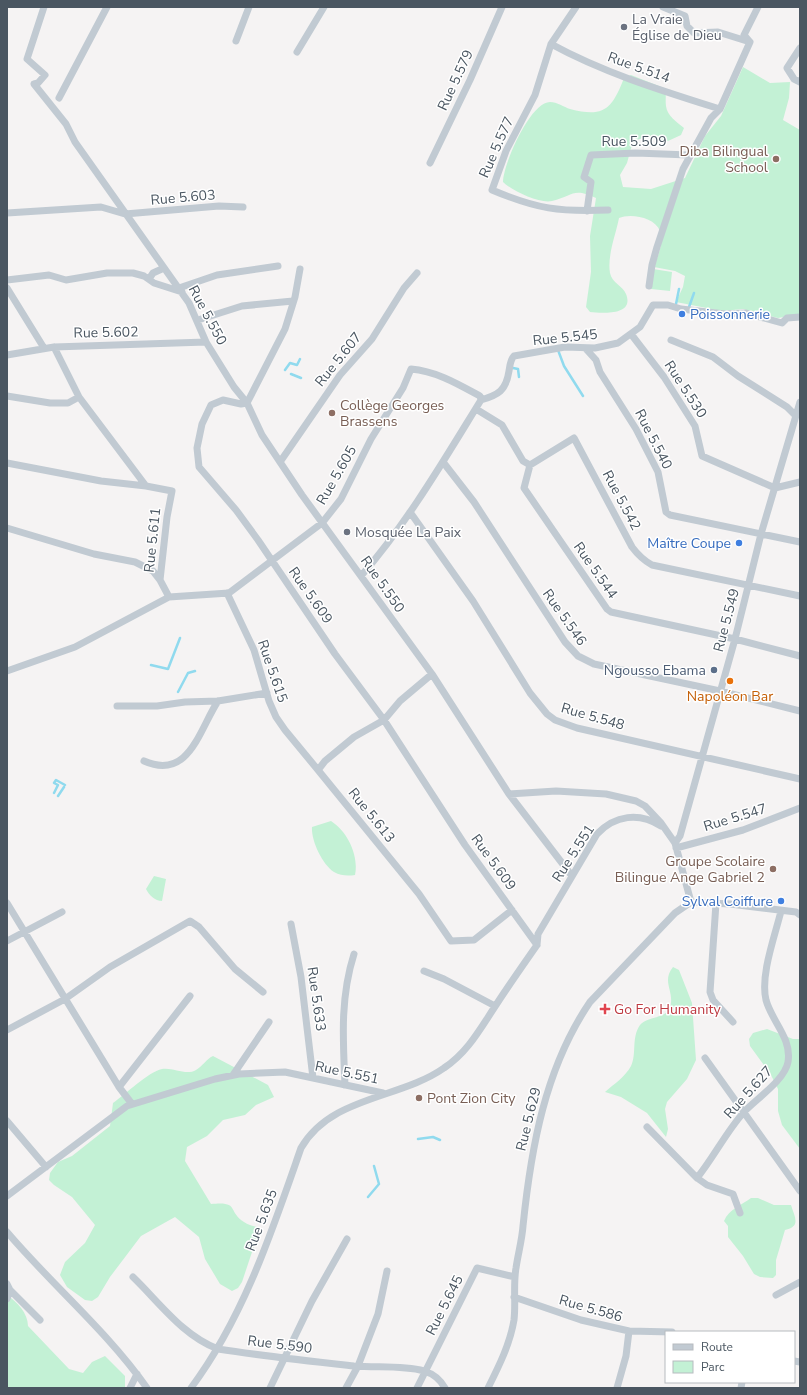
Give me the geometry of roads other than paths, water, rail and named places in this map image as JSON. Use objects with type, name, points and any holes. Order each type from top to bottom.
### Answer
[{"type":"street","name":"Rue 5.550","points":[[44,7],[28,59],[45,75],[38,83],[34,84],[66,124],[75,142],[180,290],[198,320],[206,342],[234,387],[247,403],[262,435],[280,462],[322,523],[432,674],[509,794],[572,876]]},
{"type":"street","points":[[59,98],[107,7]]},
{"type":"street","points":[[236,40],[249,7]]},
{"type":"street","points":[[297,52],[324,7]]},
{"type":"street","name":"Rue 5.579","points":[[430,163],[470,80],[502,7]]},
{"type":"street","name":"Rue 5.577","points":[[576,7],[551,44],[535,95],[506,151],[492,190],[525,204],[547,209],[587,211],[608,210]]},
{"type":"street","points":[[663,7],[685,16],[687,26],[694,33],[718,32],[750,42]]},
{"type":"street","points":[[750,42],[744,35],[758,7]]},
{"type":"street","points":[[650,286],[652,264],[669,209],[689,154],[711,118],[720,109],[750,42]]},
{"type":"street","name":"Rue 5.514","points":[[551,44],[571,55],[607,70],[720,109]]},
{"type":"street","points":[[800,48],[787,68],[794,78],[800,82]]},
{"type":"street","name":"Rue 5.509","points":[[587,211],[590,182],[584,177],[591,155],[636,153],[689,154]]},
{"type":"street","name":"Rue 5.603","points":[[125,214],[219,206],[242,207]]},
{"type":"street","points":[[7,213],[101,207],[125,214]]},
{"type":"street","points":[[7,280],[49,275],[66,280],[119,272],[137,274],[154,283],[180,290],[217,275],[278,266]]},
{"type":"street","points":[[149,279],[153,273],[164,268]]},
{"type":"street","points":[[247,403],[285,329],[300,268]]},
{"type":"street","name":"Rue 5.607","points":[[280,462],[340,375],[372,339],[404,288],[417,273]]},
{"type":"street","points":[[7,288],[44,348]]},
{"type":"street","points":[[198,320],[242,306],[293,301]]},
{"type":"street","name":"Rue 5.545","points":[[481,400],[495,397],[502,389],[507,382],[514,356],[566,347],[586,348],[618,343],[640,327],[653,305],[668,305],[681,309],[725,314],[746,313],[782,323],[787,318],[800,317]]},
{"type":"street","name":"Rue 5.530","points":[[631,334],[664,377],[695,426],[702,456],[775,488]]},
{"type":"street","points":[[671,340],[713,357],[738,376],[784,404],[796,416]]},
{"type":"street","name":"Rue 5.602","points":[[7,355],[54,346],[206,342]]},
{"type":"street","points":[[54,346],[79,397],[146,486]]},
{"type":"street","name":"Rue 5.540","points":[[586,348],[596,360],[600,372],[636,428],[658,472],[666,512],[670,515],[800,542]]},
{"type":"street","name":"Rue 5.605","points":[[272,562],[322,523],[341,499],[411,369],[426,370],[454,382],[480,396],[481,400]]},
{"type":"street","points":[[7,396],[50,403],[68,403],[79,397]]},
{"type":"street","name":"Rue 5.609","points":[[247,403],[241,404],[223,400],[211,405],[202,424],[197,448],[199,467],[236,510],[384,720],[465,845],[537,945]]},
{"type":"street","points":[[361,576],[382,552],[410,512],[481,400]]},
{"type":"street","name":"Rue 5.549","points":[[676,845],[680,836],[735,639],[762,534],[800,402]]},
{"type":"street","points":[[476,409],[502,425],[523,461],[530,465]]},
{"type":"street","name":"Rue 5.542","points":[[530,465],[574,438],[638,556],[652,565],[800,596]]},
{"type":"street","name":"Rue 5.546","points":[[443,462],[474,502],[565,642],[578,656],[594,664],[720,691],[800,712]]},
{"type":"street","points":[[7,463],[101,481],[146,486]]},
{"type":"street","name":"Rue 5.544","points":[[530,465],[524,488],[607,609],[611,612],[735,639],[800,656]]},
{"type":"street","points":[[775,488],[800,482]]},
{"type":"street","name":"Rue 5.611","points":[[146,486],[172,492],[167,517],[160,580],[169,596]]},
{"type":"street","name":"Rue 5.548","points":[[410,512],[473,601],[530,693],[547,714],[555,720],[577,728],[800,779]]},
{"type":"street","points":[[7,528],[94,554],[135,562],[153,571],[160,580]]},
{"type":"street","points":[[7,671],[75,647],[169,596],[181,594],[198,596],[227,593],[237,588],[272,562]]},
{"type":"street","name":"Rue 5.615","points":[[227,593],[254,650],[276,717],[318,770]]},
{"type":"street","points":[[318,770],[325,761],[354,737],[384,720],[400,701],[432,674]]},
{"type":"street","points":[[117,706],[157,706],[185,702],[218,701],[267,693]]},
{"type":"street","points":[[144,761],[155,766],[164,767],[182,760],[191,750],[218,701]]},
{"type":"street","name":"Rue 5.613","points":[[318,770],[419,894],[451,942],[474,940],[512,910]]},
{"type":"street","points":[[509,794],[556,791],[587,792],[617,796],[636,802],[645,806],[668,832],[676,845],[691,902],[716,903],[781,911],[799,911]]},
{"type":"street","name":"Rue 5.547","points":[[676,845],[743,830],[800,808]]},
{"type":"street","name":"Rue 5.551","points":[[7,1196],[121,1110],[132,1104],[233,1075],[285,1072],[383,1093],[412,1083],[449,1065],[468,1047],[479,1033],[495,1006],[537,945],[538,934],[593,839],[608,824],[618,819],[628,817],[648,819],[668,832]]},
{"type":"street","points":[[7,902],[119,1087],[132,1104]]},
{"type":"street","name":"Rue 5.629","points":[[488,1388],[511,1335],[514,1319],[515,1277],[536,1134],[555,1067],[579,1017],[594,997],[675,913],[691,902]]},
{"type":"street","points":[[716,903],[710,992],[712,1000],[733,1022]]},
{"type":"street","name":"Rue 5.627","points":[[696,1178],[744,1112],[774,1083],[785,1070],[788,1062],[786,1040],[766,999],[767,969],[781,911]]},
{"type":"street","points":[[7,941],[62,912]]},
{"type":"street","points":[[7,1030],[65,999],[110,967],[190,921],[199,927],[239,974],[263,992]]},
{"type":"street","name":"Rue 5.633","points":[[290,924],[301,977],[313,1078]]},
{"type":"street","points":[[345,1085],[342,1029],[343,999],[346,979],[354,954]]},
{"type":"street","points":[[424,971],[444,979],[495,1006]]},
{"type":"street","points":[[119,1087],[190,996]]},
{"type":"street","points":[[233,1075],[269,1022]]},
{"type":"street","points":[[705,1058],[800,1191]]},
{"type":"street","name":"Rue 5.635","points":[[191,1388],[218,1349],[255,1270],[301,1148],[308,1135],[332,1117],[383,1093]]},
{"type":"street","points":[[7,1120],[46,1167]]},
{"type":"street","points":[[647,1127],[696,1178],[733,1194],[740,1213]]},
{"type":"street","points":[[7,1232],[34,1263],[94,1325],[137,1374],[147,1388]]},
{"type":"street","points":[[270,1388],[312,1301],[347,1239]]},
{"type":"street","name":"Rue 5.645","points":[[416,1388],[477,1268],[515,1277]]},
{"type":"street","points":[[346,1388],[358,1366],[378,1314],[387,1271]]},
{"type":"street","name":"Rue 5.590","points":[[132,1277],[188,1333],[204,1344],[218,1349],[358,1366],[406,1368],[425,1372],[441,1380],[445,1388]]},
{"type":"street","points":[[776,1295],[800,1282]]},
{"type":"street","points":[[7,1299],[8,1287]]},
{"type":"street","points":[[8,1287],[40,1320]]},
{"type":"street","name":"Rue 5.586","points":[[514,1297],[581,1320],[629,1332],[626,1356],[617,1388]]},
{"type":"street","points":[[629,1332],[665,1332]]},
{"type":"street","points":[[130,1388],[137,1374]]},
{"type":"waterway","points":[[676,304],[679,289]]},
{"type":"waterway","points":[[689,307],[694,293]]},
{"type":"waterway","points":[[558,350],[564,366],[583,396]]},
{"type":"waterway","points":[[285,370],[290,363],[297,365],[300,359]]},
{"type":"waterway","points":[[513,368],[518,369],[519,377]]},
{"type":"waterway","points":[[291,374],[301,378]]},
{"type":"waterway","points":[[151,665],[168,669],[180,638]]},
{"type":"waterway","points":[[178,692],[188,673],[195,671]]},
{"type":"waterway","points":[[54,793],[58,785],[54,783],[56,780],[65,785]]},
{"type":"waterway","points":[[58,796],[64,787]]},
{"type":"waterway","points":[[418,1139],[433,1137],[440,1140]]},
{"type":"waterway","points":[[368,1197],[379,1184],[374,1166]]},
{"type":"place","name":"La Vraie Église de Dieu","points":[[624,27]]},
{"type":"place","name":"Diba Bilingual School","points":[[776,159]]},
{"type":"place","name":"Poissonnerie","points":[[682,314]]},
{"type":"place","name":"Collège Georges Brassens","points":[[332,413]]},
{"type":"place","name":"Mosquée La Paix","points":[[347,532]]},
{"type":"place","name":"Maître Coupe","points":[[739,543]]},
{"type":"place","name":"Ngousso Ebama","points":[[714,670]]},
{"type":"place","name":"Napoléon Bar","points":[[730,681]]},
{"type":"place","name":"Groupe Scolaire Bilingue Ange Gabriel 2","points":[[773,869]]},
{"type":"place","name":"Sylval Coiffure","points":[[781,901]]},
{"type":"place","name":"Go For Humanity","points":[[605,1009]]},
{"type":"place","name":"Pont Zion City","points":[[419,1098]]}]
